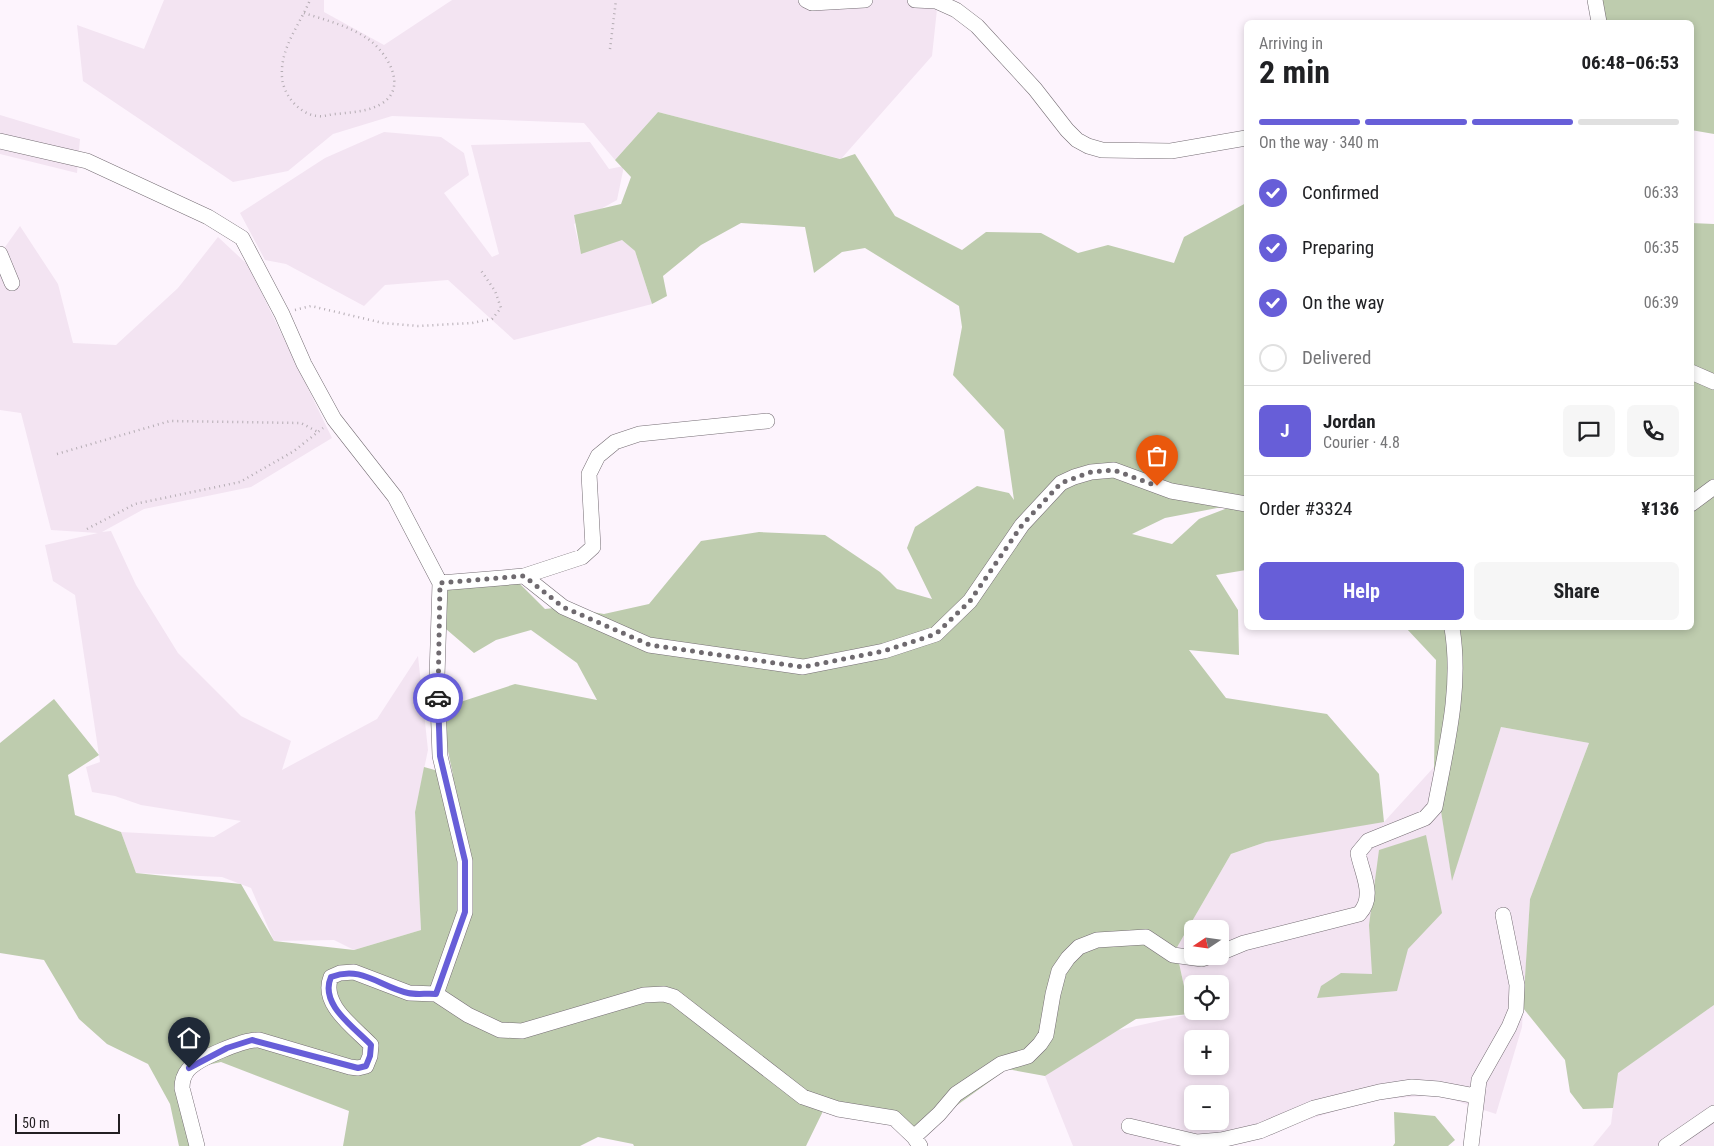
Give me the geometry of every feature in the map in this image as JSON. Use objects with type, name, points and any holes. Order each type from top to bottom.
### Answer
[{"type":"street","points":[[806,0],[812,3],[865,0]]},
{"type":"street","points":[[915,0],[936,1],[956,10],[977,26],[1035,89],[1066,130],[1077,140],[1088,146],[1102,150],[1171,151],[1244,138]]},
{"type":"street","points":[[1595,0],[1599,20]]},
{"type":"street","points":[[0,141],[87,161],[208,217],[242,238],[282,314],[304,364],[334,419],[395,497],[440,583],[437,676],[440,756],[465,861],[465,912],[436,994]]},
{"type":"street","points":[[0,254],[12,283]]},
{"type":"street","points":[[1694,373],[1714,382]]},
{"type":"street","points":[[440,583],[524,576],[582,557],[593,547],[589,474],[598,456],[615,442],[639,434],[766,421]]},
{"type":"street","points":[[524,576],[563,607],[650,645],[803,667],[884,651],[936,634],[970,601],[1022,525],[1061,483],[1074,477],[1091,472],[1114,470],[1171,491],[1244,504]]},
{"type":"street","points":[[1694,503],[1714,487]]},
{"type":"street","points":[[1694,503],[1714,495]]},
{"type":"street","points":[[1229,949],[1244,943],[1359,914],[1365,907],[1368,888],[1361,870],[1358,853],[1368,841],[1425,818],[1434,807],[1455,692],[1456,652],[1452,630]]},
{"type":"street","points":[[1471,1146],[1476,1096],[1482,1073],[1509,1027],[1516,1010],[1517,985],[1503,915]]},
{"type":"street","points":[[197,1146],[182,1088],[182,1079],[189,1068],[227,1048],[252,1040],[259,1040],[350,1067],[366,1066],[370,1056],[371,1045],[333,1005],[328,994],[328,985],[331,977],[340,973],[354,972],[409,993],[436,994],[483,1023],[500,1030],[522,1031],[644,995],[664,994],[674,997],[803,1097],[838,1109],[894,1118],[917,1142],[956,1094],[1001,1064],[1028,1056],[1040,1044],[1046,1035],[1059,972],[1068,958],[1079,947],[1097,940],[1146,937],[1173,955],[1184,957]]},
{"type":"street","points":[[1129,1126],[1197,1142],[1221,1140],[1260,1130],[1314,1108],[1379,1092],[1412,1087],[1439,1089],[1476,1096]]},
{"type":"street","points":[[1666,1146],[1714,1113]]},
{"type":"path","points":[[304,13],[359,34],[367,38],[383,52],[391,65],[394,78],[393,89],[389,98],[369,109],[349,114],[320,116],[306,112],[296,105],[284,90],[282,78],[284,49],[310,0]]},
{"type":"path","points":[[610,49],[616,0]]},
{"type":"path","points":[[282,314],[311,306],[383,323],[418,326],[459,324],[492,319],[501,308],[495,291],[480,269]]},
{"type":"path","points":[[87,529],[136,504],[240,482],[294,451],[334,419]]},
{"type":"path","points":[[57,454],[170,420],[301,423],[318,432]]},
{"type":"shaded area","points":[[164,0],[324,0],[324,12],[384,45],[452,0],[938,0],[932,56],[841,159],[658,112],[615,160],[584,123],[392,116],[333,134],[288,171],[233,182],[83,81],[77,25],[144,49]]},
{"type":"shaded area","points":[[0,115],[80,139],[77,173],[0,154]]},
{"type":"shaded area","points":[[384,132],[441,137],[464,153],[469,175],[444,193],[492,257],[499,254],[471,145],[590,142],[609,169],[624,166],[617,200],[574,224],[581,253],[615,234],[635,251],[652,304],[514,340],[448,280],[385,285],[364,306],[286,264],[265,260],[240,213],[325,158]]},
{"type":"shaded area","points":[[20,226],[58,284],[73,343],[116,345],[178,288],[218,237],[248,265],[332,438],[251,487],[144,509],[102,532],[111,531],[136,585],[178,653],[241,716],[291,741],[282,770],[377,719],[418,656],[428,750],[415,812],[421,930],[354,950],[334,940],[274,941],[251,888],[222,877],[136,873],[121,832],[214,837],[241,821],[141,805],[115,796],[92,792],[86,767],[100,762],[75,595],[53,581],[45,545],[98,533],[51,530],[21,413],[0,410],[0,254]]},
{"type":"shaded area","points":[[1501,727],[1589,743],[1530,899],[1522,1027],[1496,1114],[1438,1095],[1371,1100],[1224,1146],[1073,1146],[1045,1076],[1114,1031],[1184,1015],[1184,1020],[1229,1020],[1229,975],[1184,975],[1184,986],[1176,949],[1184,935],[1184,965],[1229,965],[1229,920],[1193,920],[1231,854],[1339,817],[1384,822],[1434,767],[1452,879]]},
{"type":"shaded area","points":[[1714,1005],[1714,1146],[1593,1146],[1611,1124],[1617,1073]]},
{"type":"green space","points":[[1596,0],[1714,0],[1714,134],[1694,131],[1694,20],[1600,20]]},
{"type":"green space","points":[[658,112],[840,159],[855,154],[895,216],[962,250],[986,232],[1041,233],[1078,253],[1108,245],[1174,263],[1184,237],[1244,204],[1244,570],[1216,575],[1238,610],[1239,655],[1189,650],[1226,698],[1327,714],[1379,774],[1384,822],[1266,842],[1231,854],[1193,920],[1184,920],[1184,935],[1176,949],[1184,986],[1184,1015],[1136,1019],[1045,1076],[1007,1069],[920,1132],[826,1105],[806,1146],[634,1146],[633,1144],[598,1137],[580,1146],[343,1146],[349,1111],[221,1062],[189,1069],[182,1088],[197,1146],[179,1146],[170,1104],[148,1064],[107,1044],[79,1019],[44,960],[0,953],[0,743],[54,699],[99,755],[68,775],[75,815],[121,832],[136,873],[241,884],[274,941],[354,950],[421,930],[415,812],[424,767],[453,775],[439,709],[515,684],[597,700],[577,663],[531,630],[496,640],[474,653],[439,623],[440,583],[513,577],[545,609],[563,607],[604,614],[649,604],[701,541],[759,532],[825,535],[880,572],[897,589],[932,599],[907,548],[915,527],[977,486],[1009,493],[1014,500],[1004,430],[953,375],[962,327],[959,306],[865,248],[842,252],[814,273],[805,227],[741,223],[701,245],[663,276],[667,296],[652,304],[635,251],[622,240],[581,254],[574,215],[621,204],[631,177],[615,160]],"holes":[[[1238,504],[1199,519],[1172,544],[1132,534],[1165,518]]]},
{"type":"green space","points":[[1694,223],[1714,224],[1714,1005],[1618,1073],[1613,1108],[1583,1109],[1570,1092],[1565,1060],[1523,1008],[1530,899],[1589,743],[1501,727],[1452,881],[1434,767],[1436,660],[1408,630],[1694,630]]},
{"type":"green space","points":[[1426,835],[1442,913],[1408,949],[1397,991],[1317,998],[1321,986],[1341,973],[1372,974],[1369,925],[1379,850]]},
{"type":"green space","points":[[1394,1112],[1435,1116],[1455,1140],[1448,1146],[1393,1146],[1395,1143]]},
{"type":"way so far","points":[[438,698],[440,583],[524,576],[563,607],[650,645],[803,667],[884,651],[936,634],[970,601],[1022,525],[1061,483],[1091,472],[1114,470],[1157,486]]},
{"type":"route","points":[[189,1068],[227,1048],[252,1040],[259,1040],[350,1067],[366,1066],[370,1056],[371,1045],[333,1005],[328,994],[328,985],[331,977],[340,973],[354,972],[409,993],[436,994],[465,912],[465,861],[440,756],[438,698]]}]
